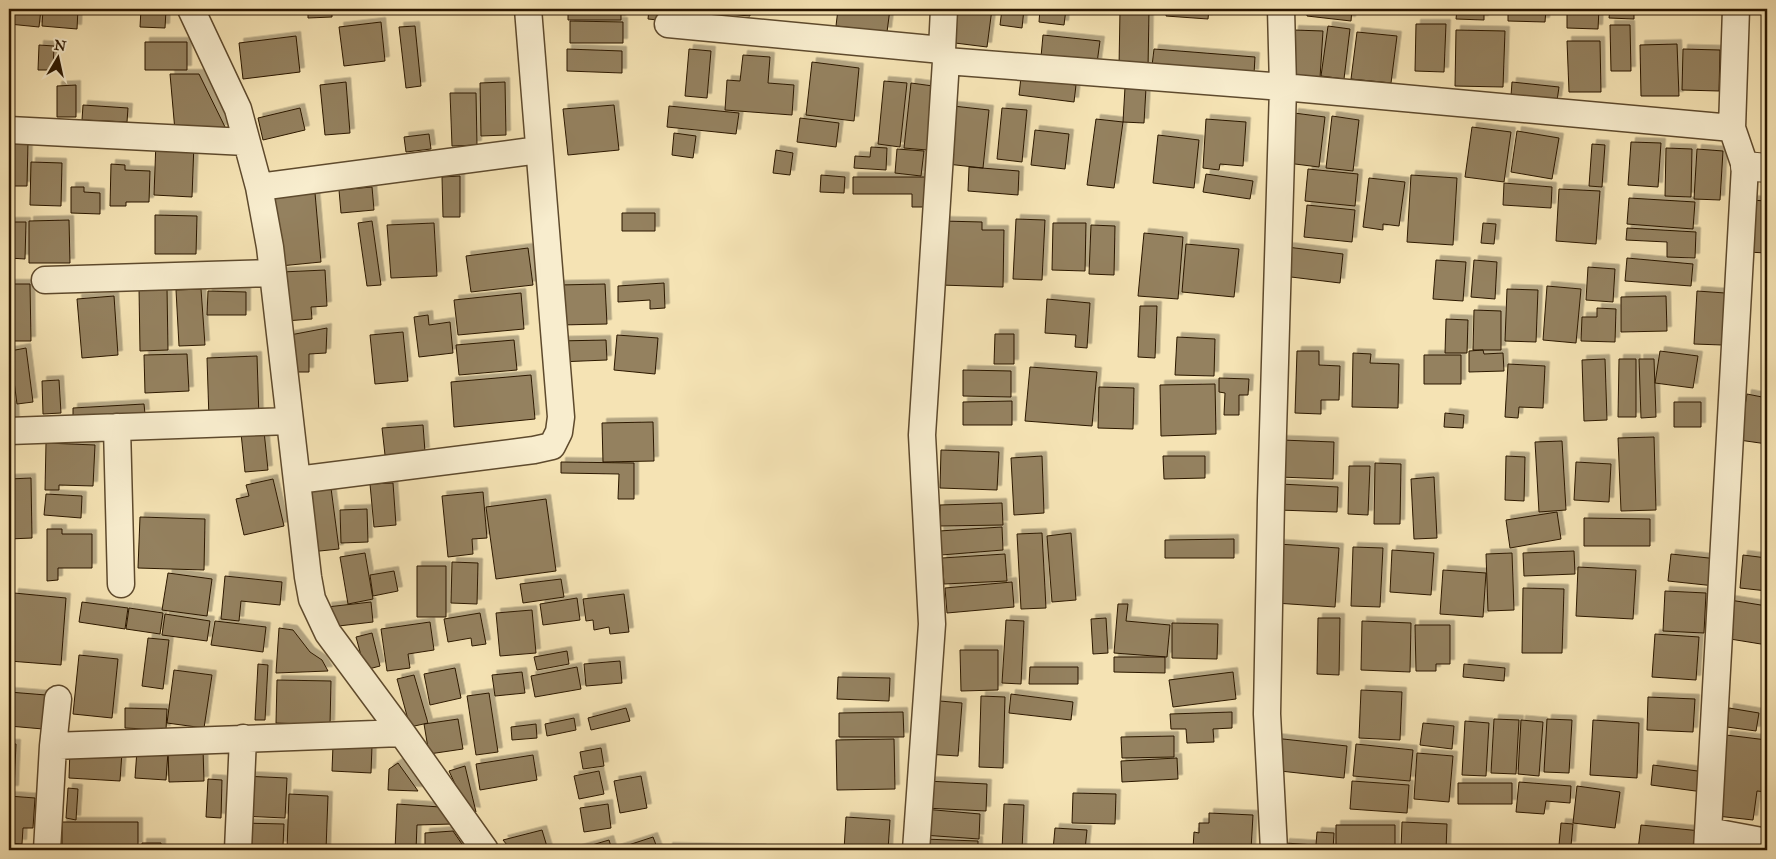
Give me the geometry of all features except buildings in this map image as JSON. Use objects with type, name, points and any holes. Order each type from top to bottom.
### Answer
[{"type":"street","points":[[190,9],[238,109],[259,187],[270,247],[296,480],[312,599],[328,633],[485,850]]},
{"type":"street","points":[[296,480],[534,450],[552,446],[559,432],[562,417],[528,9]]},
{"type":"street","points":[[916,850],[932,624],[922,435],[944,56],[944,9]]},
{"type":"street","points":[[1274,850],[1268,714],[1271,500],[1283,87],[1281,9]]},
{"type":"street","points":[[1736,9],[1732,128],[1756,167],[1707,841],[1767,842]]},
{"type":"street","points":[[668,24],[944,56],[1732,128]]},
{"type":"street","points":[[9,130],[246,142]]},
{"type":"street","points":[[259,187],[539,150]]},
{"type":"street","points":[[44,280],[273,273]]},
{"type":"street","points":[[9,431],[290,422]]},
{"type":"street","points":[[117,427],[121,584]]},
{"type":"street","points":[[47,850],[53,746],[58,699]]},
{"type":"street","points":[[53,746],[402,733]]},
{"type":"street","points":[[238,850],[242,738]]}]
